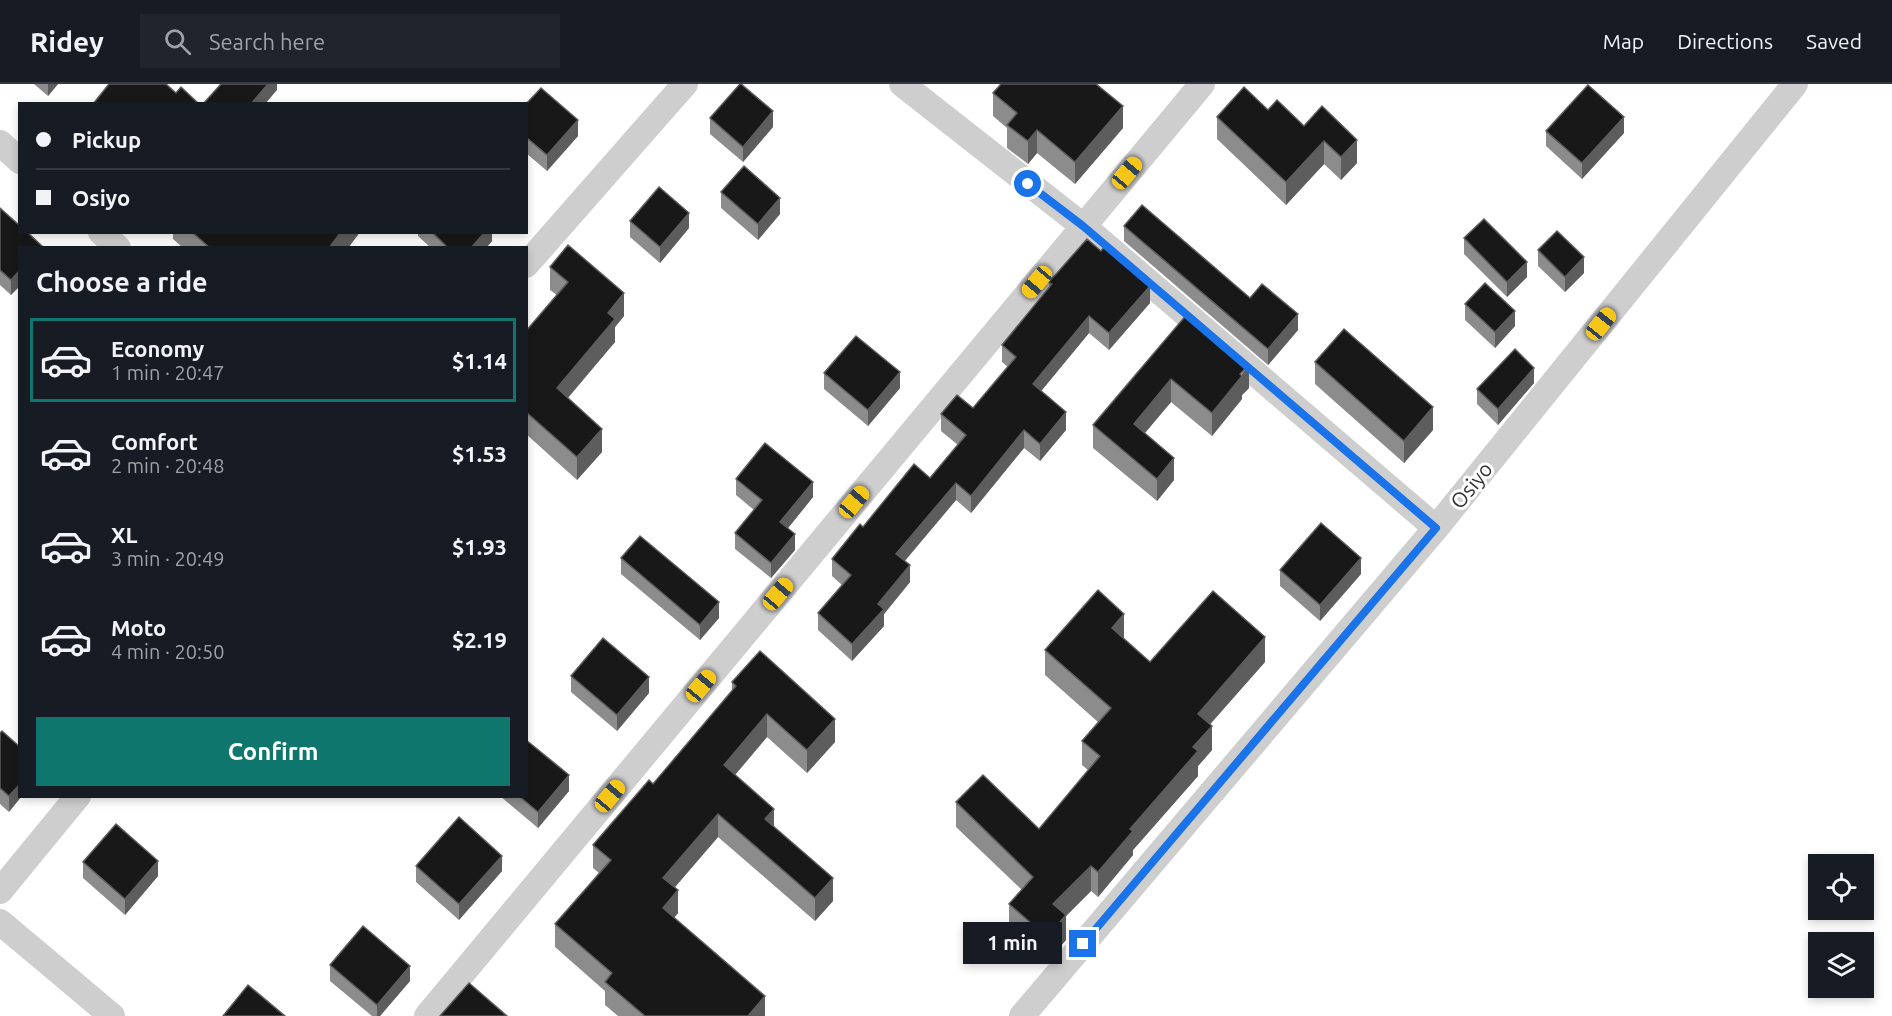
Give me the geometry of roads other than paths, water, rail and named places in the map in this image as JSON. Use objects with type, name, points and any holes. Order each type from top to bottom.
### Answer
[{"type":"street","points":[[528,263],[685,84]]},
{"type":"street","points":[[902,84],[1083,226],[1436,528]]},
{"type":"street","points":[[427,1016],[1202,84]]},
{"type":"street","name":"Osiyo","points":[[1022,1016],[1436,528],[1795,84]]},
{"type":"street","points":[[0,143],[18,159]]},
{"type":"street","points":[[103,234],[116,246]]},
{"type":"street","points":[[0,891],[76,798]]},
{"type":"street","points":[[0,922],[112,1016]]}]
